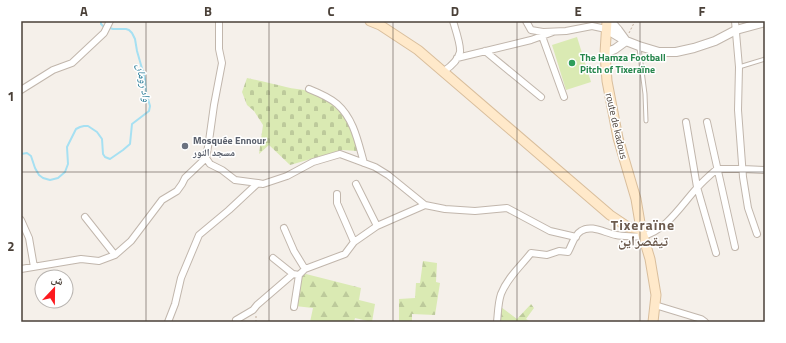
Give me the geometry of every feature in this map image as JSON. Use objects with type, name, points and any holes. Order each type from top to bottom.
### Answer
[{"type":"main road","points":[[370,21],[380,25],[418,50],[610,215],[628,227],[642,233]]},
{"type":"main road","name":"route de kadous","points":[[608,24],[605,53],[607,81],[618,138],[636,200],[642,233],[653,273],[656,295],[653,322]]},
{"type":"street","points":[[21,90],[53,70],[72,63],[104,33],[109,21]]},
{"type":"street","points":[[21,269],[81,259],[99,261],[115,255],[131,241],[162,200],[177,191],[185,178],[206,158],[222,63],[219,49],[220,21]]},
{"type":"street","points":[[444,71],[452,65],[460,52],[453,21]]},
{"type":"street","points":[[526,21],[531,30],[543,32],[566,31],[608,24],[626,40],[659,52],[676,52],[694,48],[715,41],[736,30],[765,22]]},
{"type":"street","points":[[735,21],[740,67],[738,110],[743,177],[748,208],[757,234]]},
{"type":"street","points":[[457,58],[531,40],[553,32]]},
{"type":"street","points":[[542,36],[564,97]]},
{"type":"street","points":[[605,53],[615,49],[626,40]]},
{"type":"street","points":[[485,51],[541,97]]},
{"type":"street","points":[[309,89],[332,100],[346,114],[355,130],[364,163]]},
{"type":"street","points":[[686,122],[697,187],[716,253]]},
{"type":"street","points":[[707,122],[735,247]]},
{"type":"street","points":[[206,158],[210,164],[222,170],[235,180],[263,184],[287,176],[313,162],[340,154],[364,163],[388,175],[425,205],[445,209],[475,211],[507,208],[550,231],[576,237]]},
{"type":"street","points":[[497,322],[501,293],[511,276],[531,253],[547,255],[560,251],[568,252],[581,230],[586,228],[592,228],[618,236],[655,231],[676,212],[697,187],[717,169],[765,170]]},
{"type":"street","points":[[168,322],[175,304],[181,278],[199,235],[258,183]]},
{"type":"street","points":[[356,184],[377,226]]},
{"type":"street","points":[[337,194],[337,203],[354,242]]},
{"type":"street","points":[[236,320],[253,310],[257,305],[305,269],[345,254],[354,242],[377,226],[425,205]]},
{"type":"street","points":[[85,217],[115,255]]},
{"type":"street","points":[[21,220],[29,238],[34,267]]},
{"type":"street","points":[[284,228],[294,251],[305,269]]},
{"type":"street","points":[[274,258],[296,275]]},
{"type":"street","points":[[294,307],[296,275]]},
{"type":"street","points":[[654,305],[701,319],[705,322]]},
{"type":"lane","points":[[639,46],[645,94],[646,121]]},
{"type":"lane","points":[[740,67],[765,59]]},
{"type":"path","points":[[626,40],[635,21]]},
{"type":"green space","name":"The Hamza Football Pitch of Tixeraïne","points":[[577,37],[591,82],[566,90],[552,45]]},
{"type":"green space","points":[[247,78],[308,91],[328,100],[342,113],[347,121],[355,140],[357,151],[342,150],[290,165],[269,145],[259,154],[263,125],[254,111],[247,105],[242,92]]},
{"type":"green space","points":[[423,261],[437,263],[436,282],[440,283],[435,315],[412,314],[412,322],[399,322],[399,299],[415,298],[416,283],[420,283]]},
{"type":"green space","points":[[306,274],[361,288],[359,300],[375,304],[372,322],[355,318],[354,322],[310,322],[313,308],[295,306],[301,277]]},
{"type":"green space","points":[[531,304],[534,308],[526,319],[531,322],[499,322],[501,307],[517,319]]},
{"type":"waterway","name":"واد رومان","points":[[21,154],[27,153],[31,156],[39,175],[50,180],[58,178],[65,172],[68,164],[67,147],[76,129],[80,127],[88,126],[97,132],[102,139],[103,154],[105,157],[110,159],[130,144],[132,124],[149,111],[150,106],[146,92],[145,79],[135,39],[132,33],[126,29],[113,29],[103,26],[101,21]]},
{"type":"place","name":"The Hamza Football Pitch of Tixeraïne","points":[[572,63]]},
{"type":"place","name":"Mosquée Ennour مسجد النور","points":[[185,146]]},
{"type":"district","name":"Tixeraïne تيقصراين","points":[[643,234]]}]
